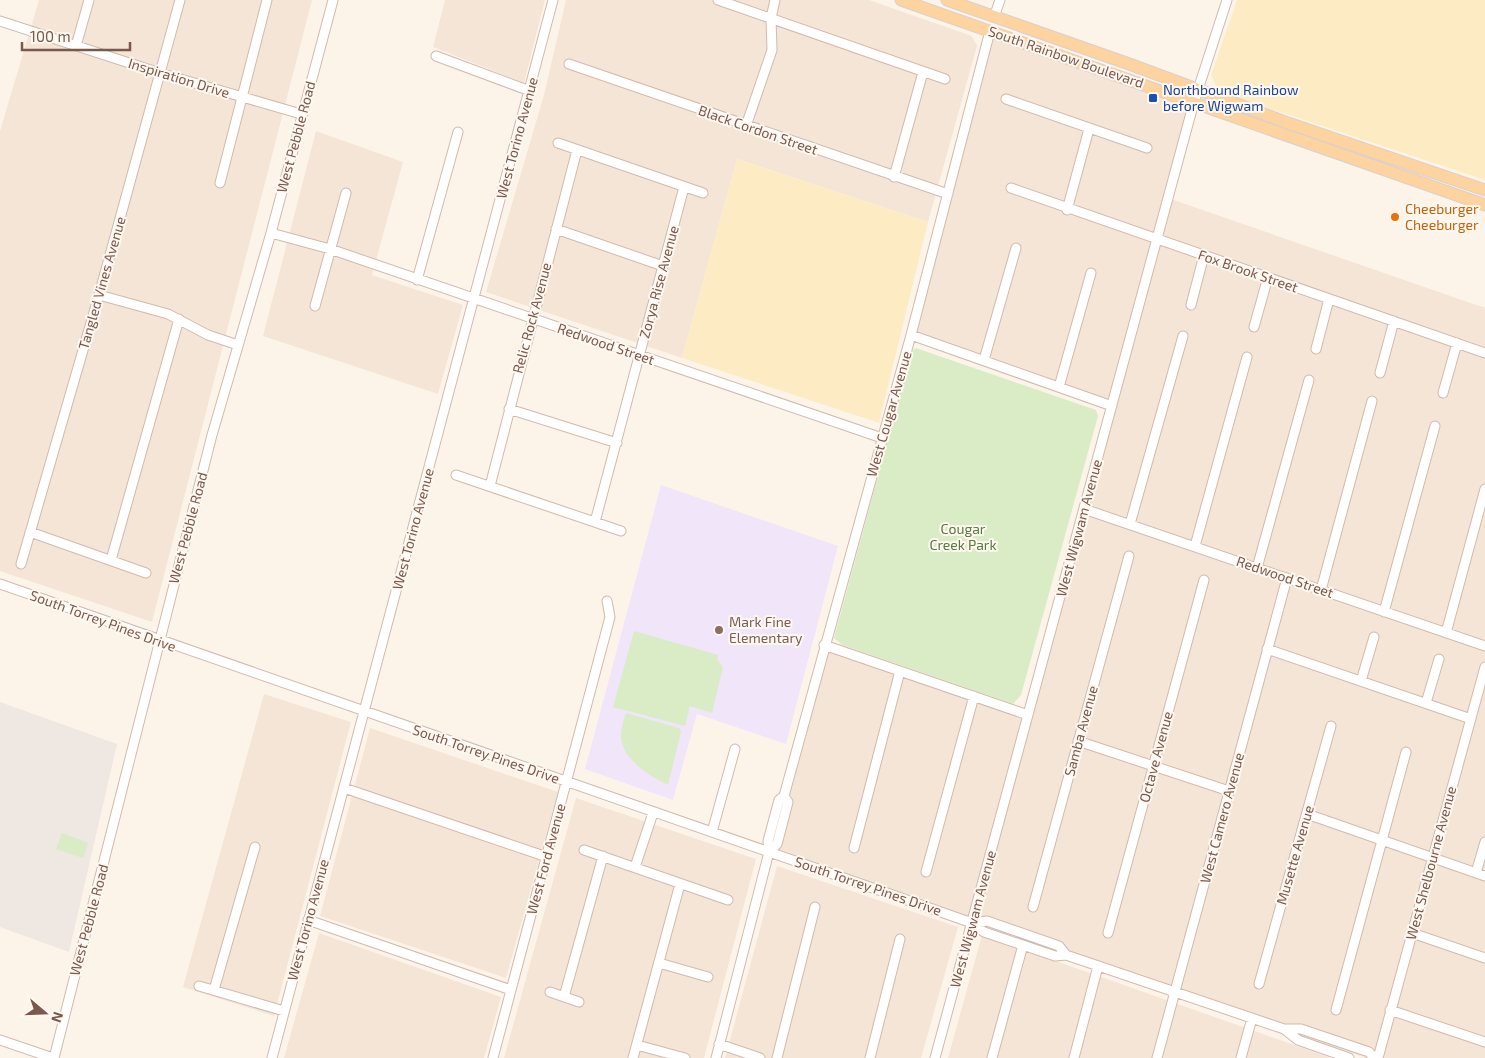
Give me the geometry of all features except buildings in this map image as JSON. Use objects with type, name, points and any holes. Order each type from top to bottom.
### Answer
[{"type":"main road","name":"South Rainbow Boulevard","points":[[901,0],[1485,205]]},
{"type":"main road","name":"South Rainbow Boulevard","points":[[946,0],[1198,91],[1485,190]]},
{"type":"main road","points":[[925,8],[936,6],[979,20],[994,18]]},
{"type":"main road","points":[[990,31],[997,28],[1038,40],[1055,38]]},
{"type":"main road","points":[[1334,152],[1362,154],[1386,162],[1393,159]]},
{"type":"main road","points":[[1402,175],[1418,173],[1471,185]]},
{"type":"street","points":[[76,46],[89,0]]},
{"type":"street","name":"Tangled Vines Avenue","points":[[21,564],[99,294],[180,0]]},
{"type":"street","points":[[220,183],[267,0]]},
{"type":"street","name":"West Pebble Road","points":[[53,1058],[134,746],[159,641],[238,345],[271,233],[332,0]]},
{"type":"street","name":"West Torino Avenue","points":[[272,1058],[475,300],[553,0]]},
{"type":"street","points":[[718,0],[945,79]]},
{"type":"street","points":[[746,126],[772,50],[771,18],[775,0]]},
{"type":"street","points":[[994,18],[1000,0]]},
{"type":"street","name":"West Wigwam Avenue","points":[[935,1058],[1194,102],[1227,0]]},
{"type":"street","name":"Inspiration Drive","points":[[0,21],[160,73],[301,114]]},
{"type":"street","name":"West Cougar Avenue","points":[[716,1058],[769,852],[777,844],[788,802],[784,796],[824,645],[911,335],[990,31]]},
{"type":"street","points":[[436,56],[530,91]]},
{"type":"street","name":"Black Cordon Street","points":[[568,64],[948,194]]},
{"type":"street","points":[[894,177],[923,72]]},
{"type":"street","points":[[1006,99],[1147,148]]},
{"type":"street","points":[[1067,210],[1089,129]]},
{"type":"street","points":[[417,280],[458,132]]},
{"type":"street","points":[[558,143],[703,193]]},
{"type":"street","name":"Relic Rock Avenue","points":[[490,486],[531,319],[577,150]]},
{"type":"street","name":"Zorya Rise Avenue","points":[[595,522],[684,187]]},
{"type":"street","name":"Fox Brook Street","points":[[1011,188],[1067,210],[1268,277],[1485,353]]},
{"type":"street","points":[[315,306],[346,193]]},
{"type":"street","points":[[556,229],[664,266]]},
{"type":"street","name":"Redwood Street","points":[[271,233],[330,249],[882,438]]},
{"type":"street","points":[[984,360],[1016,248]]},
{"type":"street","points":[[1191,305],[1204,256]]},
{"type":"street","points":[[1059,386],[1091,273]]},
{"type":"street","points":[[1254,327],[1268,277]]},
{"type":"street","points":[[99,294],[179,319],[208,335],[238,345]]},
{"type":"street","points":[[1316,349],[1329,299]]},
{"type":"street","points":[[111,560],[179,319]]},
{"type":"street","points":[[1380,373],[1394,322]]},
{"type":"street","points":[[911,335],[1112,406]]},
{"type":"street","points":[[1130,524],[1183,336]]},
{"type":"street","points":[[1443,393],[1457,343]]},
{"type":"street","points":[[1195,546],[1247,357]]},
{"type":"street","points":[[1257,568],[1309,380]]},
{"type":"street","points":[[1321,590],[1372,401]]},
{"type":"street","points":[[509,409],[617,443]]},
{"type":"street","points":[[1384,612],[1435,426]]},
{"type":"street","points":[[456,475],[621,531]]},
{"type":"street","points":[[1446,633],[1485,489]]},
{"type":"street","name":"Redwood Street","points":[[1084,509],[1485,646]]},
{"type":"street","points":[[30,532],[146,572]]},
{"type":"street","name":"Samba Avenue","points":[[1033,907],[1129,556]]},
{"type":"street","name":"West Camero Avenue","points":[[1157,1058],[1287,578]]},
{"type":"street","name":"Octave Avenue","points":[[1108,933],[1204,580]]},
{"type":"street","name":"South Torrey Pines Drive","points":[[0,584],[972,923],[984,932],[1055,956],[1066,954]]},
{"type":"street","name":"West Ford Avenue","points":[[493,1058],[610,617],[607,601]]},
{"type":"street","points":[[1361,681],[1374,637]]},
{"type":"street","points":[[824,645],[1028,715]]},
{"type":"street","points":[[1267,649],[1471,719]]},
{"type":"street","points":[[1426,703],[1439,659]]},
{"type":"street","name":"West Shelbourne Avenue","points":[[1376,1058],[1485,668]]},
{"type":"street","points":[[854,848],[900,671]]},
{"type":"street","points":[[926,872],[974,696]]},
{"type":"street","name":"Musette Avenue","points":[[1259,984],[1331,726]]},
{"type":"street","points":[[1078,741],[1229,791]]},
{"type":"street","points":[[712,832],[735,749]]},
{"type":"street","points":[[1336,1010],[1406,752]]},
{"type":"street","points":[[344,788],[547,858]]},
{"type":"street","points":[[635,867],[653,813]]},
{"type":"street","points":[[1307,814],[1481,875],[1485,842]]},
{"type":"street","points":[[214,990],[255,847]]},
{"type":"street","points":[[584,850],[728,900]]},
{"type":"street","points":[[564,997],[602,856]]},
{"type":"street","points":[[633,1058],[680,884]]},
{"type":"street","points":[[777,1058],[815,907]]},
{"type":"street","points":[[308,920],[511,990]]},
{"type":"street","name":"South Torrey Pines Drive","points":[[972,923],[987,921],[1059,946],[1066,954],[1098,966],[1284,1029],[1301,1029],[1369,1052],[1376,1058]]},
{"type":"street","points":[[1412,933],[1485,958]]},
{"type":"street","points":[[870,1058],[900,939]]},
{"type":"street","points":[[992,1058],[1023,945]]},
{"type":"street","points":[[659,963],[708,977]]},
{"type":"street","points":[[1074,1058],[1098,966]]},
{"type":"street","points":[[199,986],[284,1011]]},
{"type":"street","points":[[550,992],[579,1002]]},
{"type":"street","points":[[1390,1010],[1485,1042]]},
{"type":"street","points":[[1241,1058],[1252,1018]]},
{"type":"street","name":"South Torrey Pines Drive","points":[[1284,1029],[1298,1040],[1323,1054],[1349,1058]]},
{"type":"street","points":[[0,1040],[53,1058]]},
{"type":"street","points":[[720,1044],[760,1058]]},
{"type":"street","points":[[637,1045],[685,1058]]},
{"type":"shaded area","points":[[39,0],[312,0],[152,622],[0,571],[0,131]]},
{"type":"shaded area","points":[[445,0],[545,0],[524,83],[433,47]]},
{"type":"shaded area","points":[[566,0],[869,0],[972,36],[977,46],[928,222],[737,159],[682,358],[486,292],[544,95]]},
{"type":"shaded area","points":[[990,31],[1194,102],[1168,198],[1485,308],[1485,1058],[1366,1058],[769,852],[824,645],[1028,715],[1112,406],[911,335]]},
{"type":"shaded area","points":[[316,131],[403,162],[372,275],[463,305],[438,394],[263,336]]},
{"type":"shaded area","name":"Mark Fine Elementary","points":[[661,485],[838,546],[786,744],[697,714],[673,800],[585,769]]},
{"type":"shaded area","points":[[264,694],[351,722],[274,1016],[183,987]]},
{"type":"shaded area","points":[[0,702],[117,744],[69,952],[0,927]]},
{"type":"shaded area","points":[[370,728],[558,792],[506,978],[320,916]]},
{"type":"shaded area","points":[[576,798],[756,859],[704,1058],[504,1058]]},
{"type":"shaded area","points":[[777,866],[958,927],[921,1058],[725,1058]]},
{"type":"shaded area","points":[[319,933],[501,997],[484,1058],[284,1058]]},
{"type":"shaded area","points":[[982,935],[1331,1058],[948,1058]]},
{"type":"green space","name":"Cougar Creek Park","points":[[916,348],[1096,410],[1098,416],[1021,695],[1013,704],[842,645],[834,638],[912,351]]},
{"type":"green space","points":[[634,631],[718,655],[717,660],[723,667],[712,713],[690,706],[685,726],[613,707]]},
{"type":"green space","points":[[626,713],[679,728],[681,732],[668,785],[644,771],[630,758],[625,750],[621,732]]},
{"type":"green space","points":[[62,833],[88,843],[83,858],[56,849]]},
{"type":"sand","points":[[1237,0],[1485,0],[1485,180],[1219,92],[1211,75]]},
{"type":"sand","points":[[737,159],[928,222],[879,423],[682,358]]},
{"type":"place","name":"Northbound Rainbow before Wigwam","points":[[1153,98]]},
{"type":"place","name":"Cheeburger Cheeburger","points":[[1395,217]]},
{"type":"place","name":"Mark Fine Elementary","points":[[719,630]]}]
